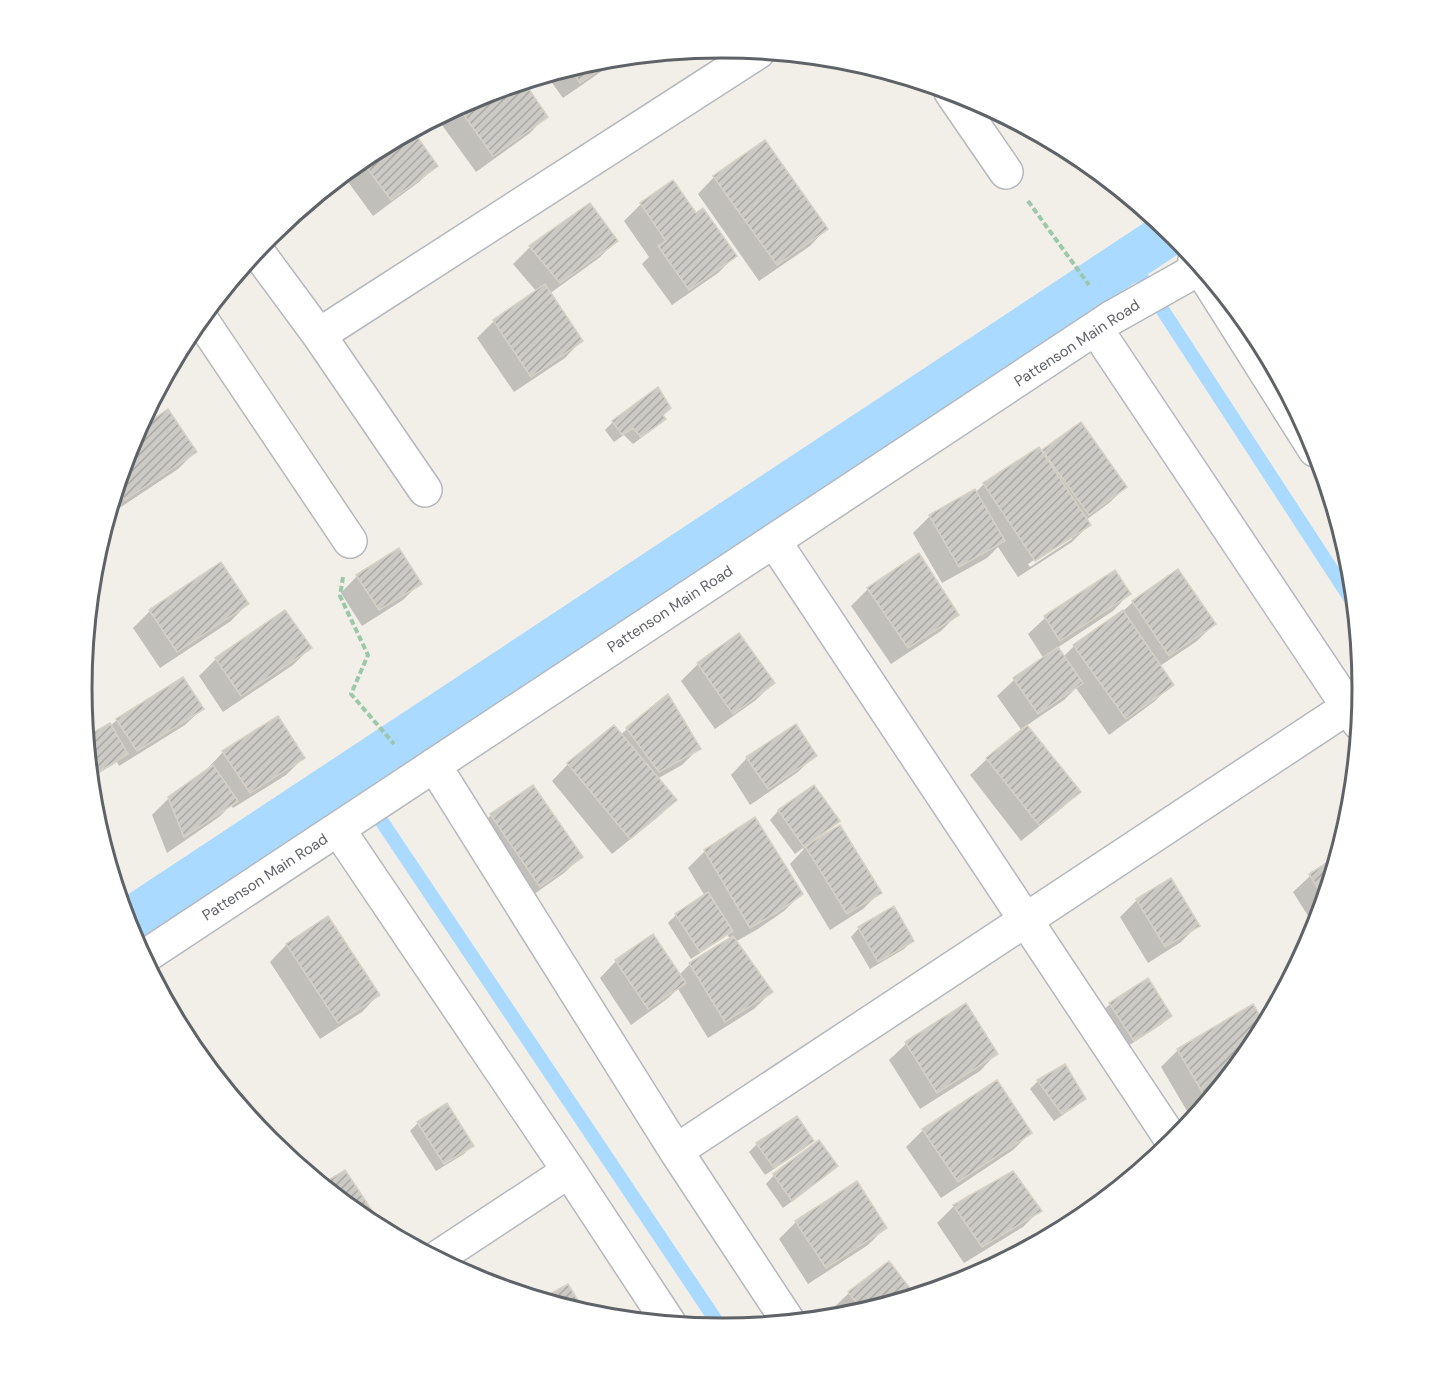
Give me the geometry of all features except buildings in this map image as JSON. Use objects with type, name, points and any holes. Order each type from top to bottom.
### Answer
[{"type":"street","points":[[319,335],[747,59]]},
{"type":"street","points":[[960,105],[1006,172]]},
{"type":"street","points":[[263,258],[319,335],[425,490]]},
{"type":"street","name":"Pattenson Main Road","points":[[151,952],[774,540],[1191,269]]},
{"type":"street","points":[[1211,293],[1280,397]]},
{"type":"street","points":[[1108,321],[1351,712]]},
{"type":"street","points":[[207,327],[350,541]]},
{"type":"street","points":[[774,540],[1167,1133]]},
{"type":"street","points":[[676,1151],[1027,920],[1351,717]]},
{"type":"street","points":[[427,770],[783,1314]]},
{"type":"street","points":[[346,823],[663,1314]]},
{"type":"street","points":[[444,1253],[569,1171]]},
{"type":"path","points":[[1006,172],[1070,257]]},
{"type":"path","points":[[350,541],[340,596],[368,655],[351,694],[427,770]]},
{"type":"waterway","points":[[135,916],[1162,238]]},
{"type":"waterway","points":[[1130,260],[1343,587]]},
{"type":"waterway","points":[[350,774],[714,1318]]}]
